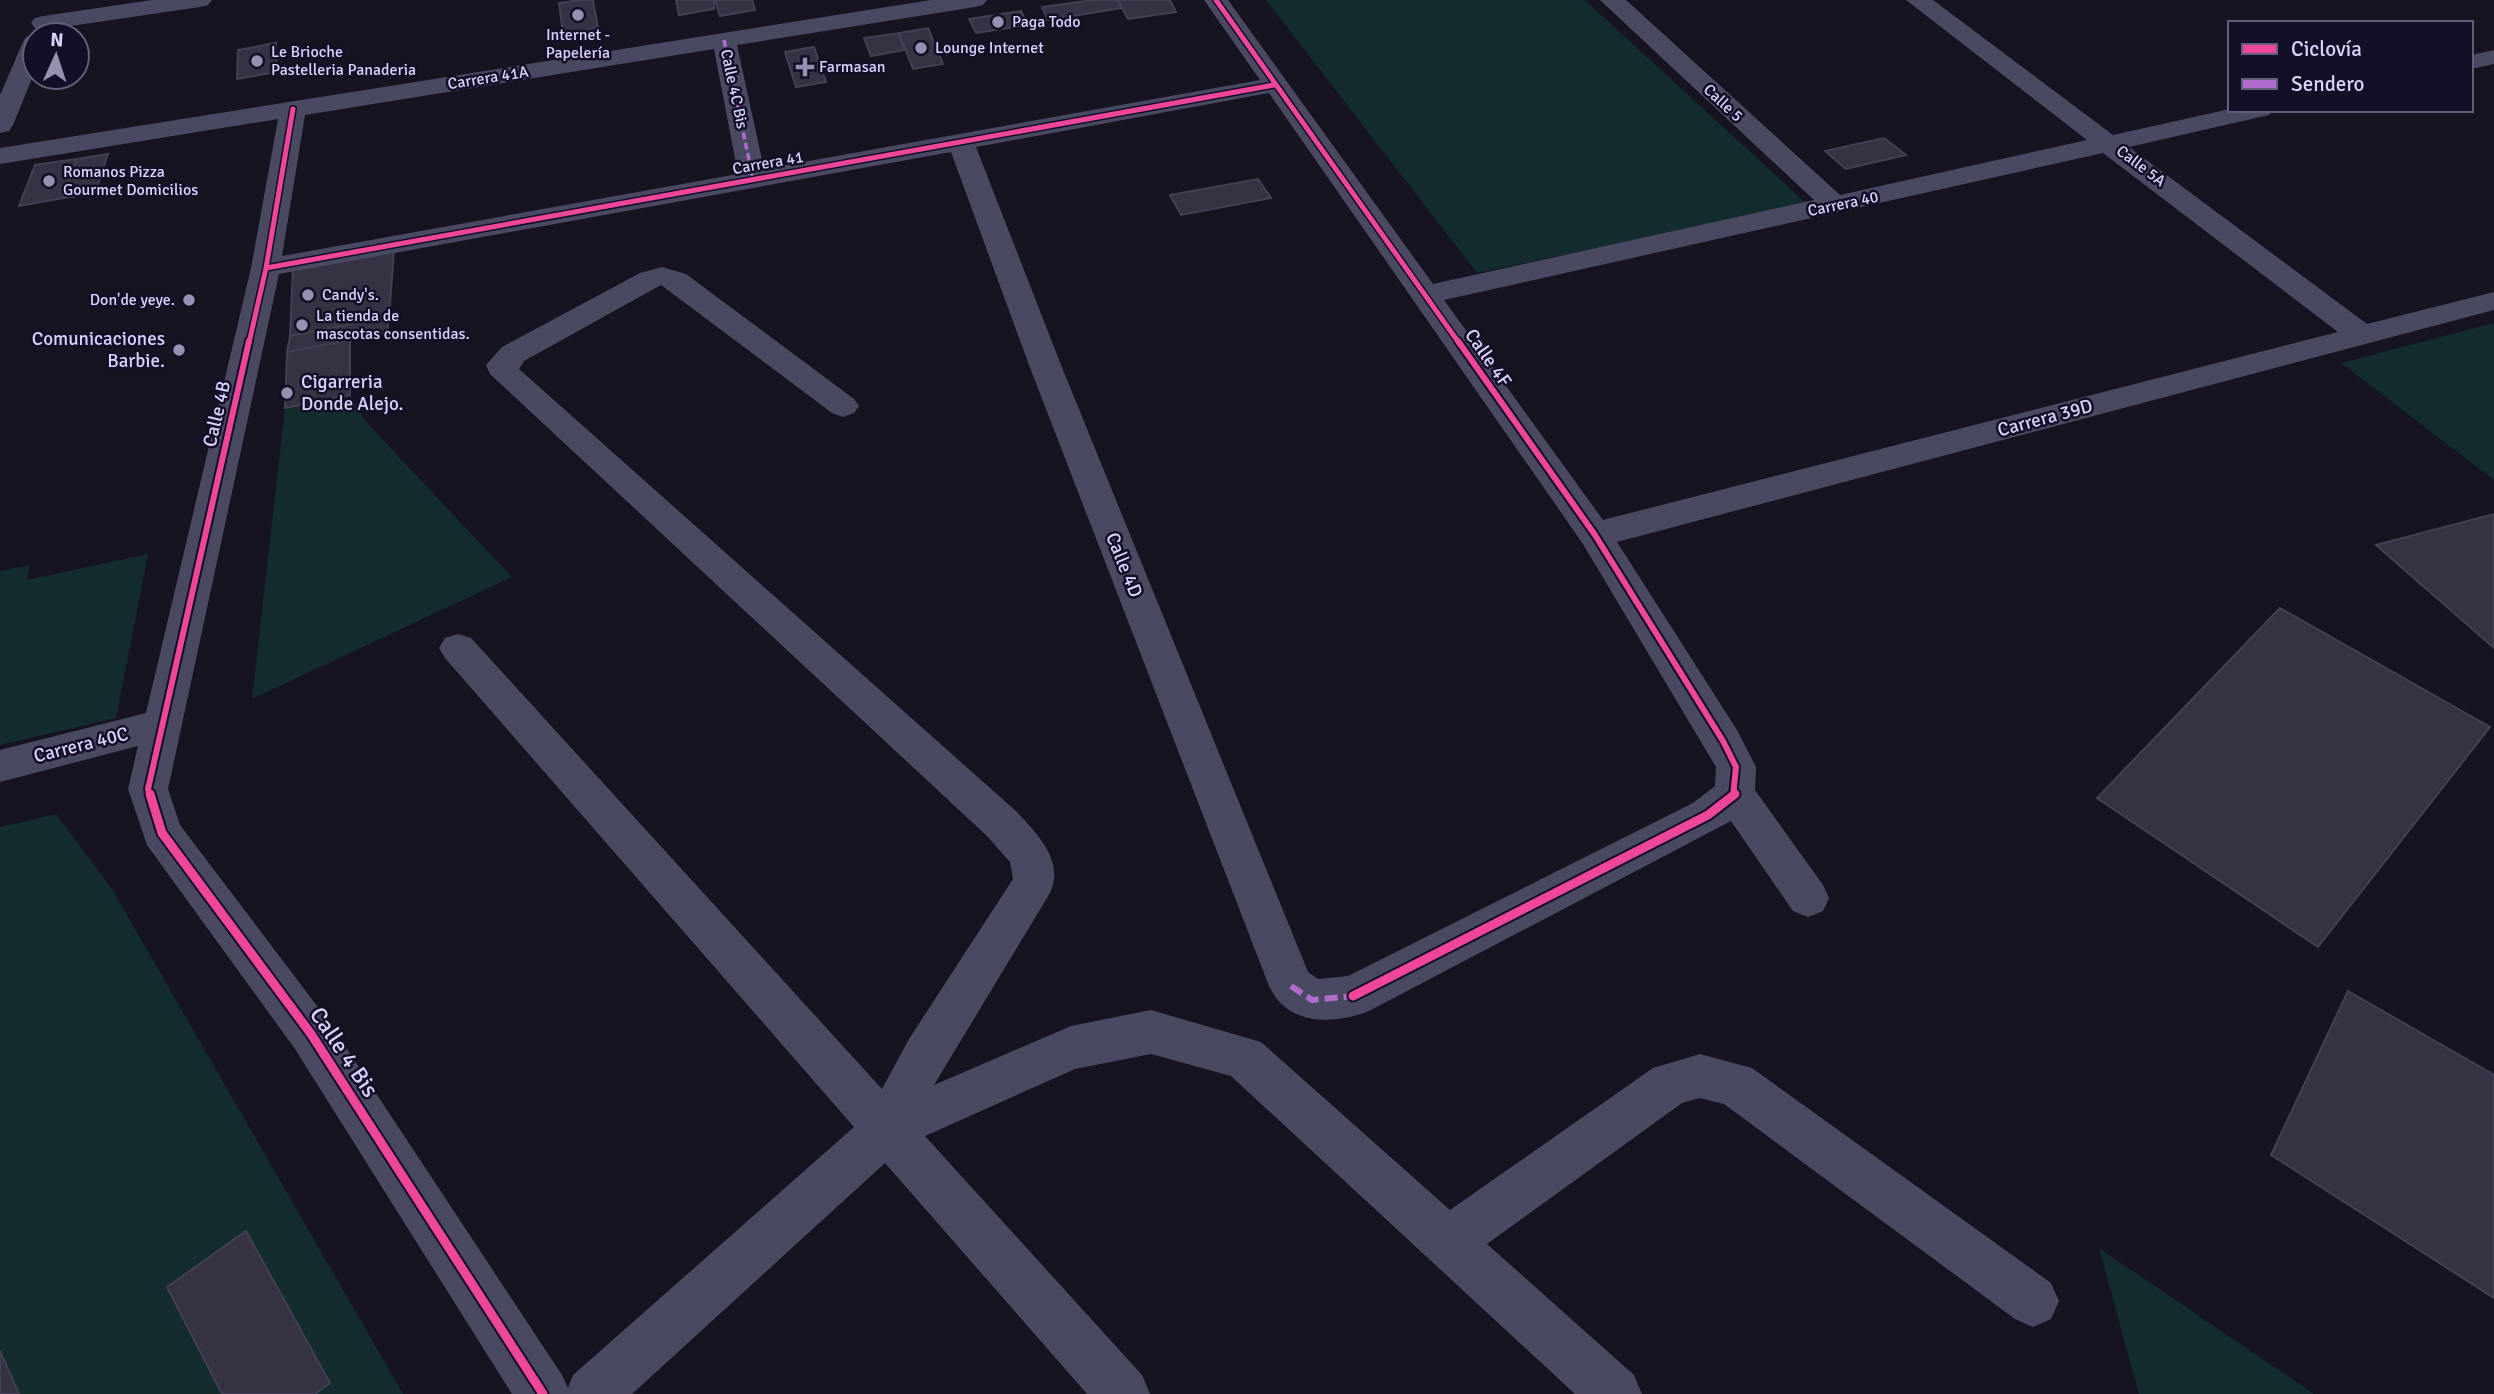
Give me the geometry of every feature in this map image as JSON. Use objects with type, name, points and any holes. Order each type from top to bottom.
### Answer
[{"type":"street","points":[[44,21],[52,0]]},
{"type":"street","points":[[91,22],[200,0]]},
{"type":"street","name":"Carrera 41A","points":[[0,156],[947,2],[975,0]]},
{"type":"street","name":"Calle 4F","points":[[1216,0],[1595,536],[1723,741],[1736,767],[1735,794]]},
{"type":"street","name":"Calle 5","points":[[1612,0],[1835,205]]},
{"type":"street","name":"Calle 5A","points":[[1918,0],[2363,336]]},
{"type":"street","name":"Calle 4C Bis","points":[[724,40],[753,180]]},
{"type":"street","points":[[2473,62],[2494,57]]},
{"type":"street","points":[[0,125],[21,75]]},
{"type":"street","name":"Carrera 41","points":[[266,268],[1275,85]]},
{"type":"street","name":"Calle 4B","points":[[163,724],[266,268],[293,109]]},
{"type":"street","name":"Carrera 40","points":[[1424,295],[2251,112]]},
{"type":"street","name":"Calle 4D","points":[[961,143],[1045,365],[1291,986],[1312,1000],[1353,996],[1709,815],[1735,794]]},
{"type":"street","points":[[843,407],[676,280],[662,276],[650,279],[513,354],[502,365],[506,374],[1003,824],[1029,853],[1035,880],[1019,910],[925,1055],[887,1129]]},
{"type":"street","name":"Carrera 39D","points":[[1595,536],[2494,301]]},
{"type":"street","points":[[458,648],[1123,1394]]},
{"type":"street","name":"Carrera 40C","points":[[0,766],[163,724]]},
{"type":"street","name":"Calle 4 Bis","points":[[163,724],[148,789],[162,833],[311,1034],[544,1394]]},
{"type":"street","points":[[1735,794],[1808,898]]},
{"type":"street","points":[[592,1394],[887,1129],[1071,1048],[1151,1032],[1245,1058],[1615,1394]]},
{"type":"street","points":[[1449,1241],[1670,1084],[1700,1076],[1735,1084],[2033,1301]]},
{"type":"green space","points":[[1266,0],[1585,0],[1807,204],[1477,273]]},
{"type":"green space","points":[[2494,323],[2494,480],[2341,363]]},
{"type":"green space","points":[[350,395],[366,422],[512,577],[252,699],[285,408]]},
{"type":"green space","points":[[148,554],[116,718],[0,745],[0,571],[30,565],[27,580]]},
{"type":"green space","points":[[56,814],[112,889],[403,1394],[19,1394],[0,1351],[0,827]]},
{"type":"green space","points":[[2099,1248],[2314,1394],[2139,1394]]},
{"type":"building","name":"Internet - Papelería","points":[[593,0],[598,28],[563,33],[559,3]]},
{"type":"building","points":[[676,0],[714,0],[714,9],[679,15]]},
{"type":"building","points":[[715,0],[752,0],[755,10],[720,16]]},
{"type":"building","points":[[1093,0],[1118,0],[1122,8],[1048,20],[1042,7]]},
{"type":"building","points":[[1118,0],[1170,0],[1176,12],[1128,19]]},
{"type":"building","name":"Paga Todo","points":[[1021,11],[1028,25],[976,33],[969,19]]},
{"type":"building","name":"Lounge Internet","points":[[928,28],[943,64],[913,69],[899,33]]},
{"type":"building","points":[[899,33],[904,50],[871,56],[864,38]]},
{"type":"building","name":"Le Brioche Pastelleria Panaderia","points":[[276,43],[276,72],[237,79],[238,50]]},
{"type":"building","name":"Farmasan","points":[[814,47],[826,82],[796,87],[785,52]]},
{"type":"building","points":[[1884,138],[1906,155],[1846,169],[1825,151]]},
{"type":"building","points":[[108,154],[95,194],[63,198],[77,159]]},
{"type":"building","name":"Romanos Pizza Gourmet Domicilios","points":[[77,159],[63,198],[19,206],[35,165]]},
{"type":"building","points":[[1258,179],[1271,198],[1181,215],[1170,195]]},
{"type":"building","points":[[394,250],[389,317],[290,336],[293,268]]},
{"type":"building","points":[[389,317],[387,333],[287,352],[290,336]]},
{"type":"building","points":[[350,340],[350,395],[285,408],[287,352]]},
{"type":"building","points":[[2494,514],[2494,648],[2376,545]]},
{"type":"building","points":[[2280,608],[2490,727],[2318,947],[2097,798]]},
{"type":"building","points":[[2348,991],[2494,1075],[2494,1298],[2271,1155]]},
{"type":"building","points":[[246,1231],[330,1383],[315,1394],[222,1394],[167,1287]]},
{"type":"building","points":[[0,1351],[19,1394],[0,1394]]},
{"type":"marked path","points":[[724,40],[753,179]]},
{"type":"marked path","points":[[1291,986],[1312,1000],[1353,996]]},
{"type":"cycle path","points":[[1216,0],[1595,535],[1723,741],[1736,767],[1735,794],[1708,815],[1353,996]]},
{"type":"cycle path","points":[[266,268],[1274,85]]},
{"type":"cycle path","points":[[293,109],[266,268],[148,789],[162,833],[311,1034],[543,1394]]},
{"type":"place","name":"Internet - Papelería","points":[[578,15]]},
{"type":"place","name":"Paga Todo","points":[[998,22]]},
{"type":"place","name":"Lounge Internet","points":[[921,48]]},
{"type":"place","name":"Le Brioche Pastelleria Panaderia","points":[[257,61]]},
{"type":"place","name":"Farmasan","points":[[805,67]]},
{"type":"place","name":"Romanos Pizza Gourmet Domicilios","points":[[49,181]]},
{"type":"place","name":"Candy's.","points":[[308,295]]},
{"type":"place","name":"Don'de yeye.","points":[[189,300]]},
{"type":"place","name":"La tienda de mascotas consentidas.","points":[[302,325]]},
{"type":"place","name":"Comunicaciones Barbie.","points":[[179,350]]},
{"type":"place","name":"Cigarreria Donde Alejo.","points":[[287,393]]}]
